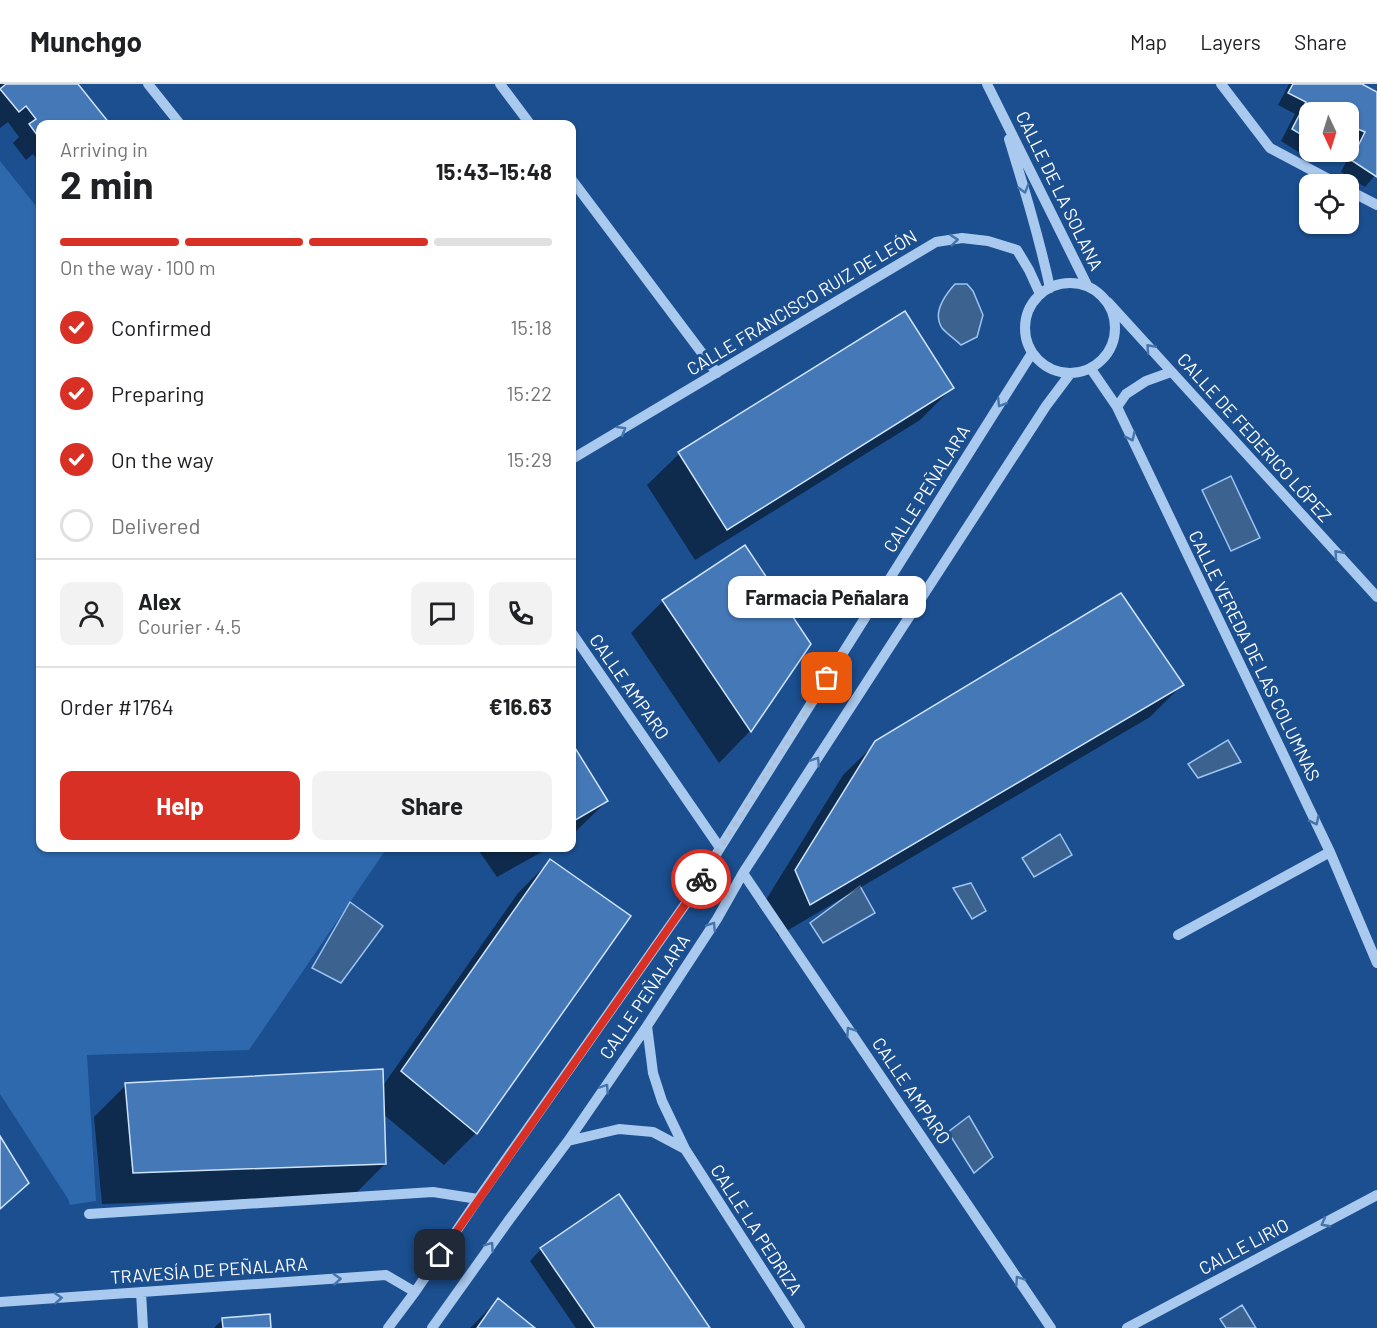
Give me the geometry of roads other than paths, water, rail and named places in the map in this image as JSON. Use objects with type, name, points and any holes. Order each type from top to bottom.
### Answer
[{"type":"street","points":[[148,84],[177,120]]},
{"type":"street","points":[[500,84],[527,120]]},
{"type":"street","name":"CALLE DE LA SOLANA","points":[[987,84],[1087,285]]},
{"type":"street","points":[[1221,84],[1270,148],[1319,174]]},
{"type":"street","name":"CALLE DE LA SOLANA","points":[[1001,112],[1032,216],[1045,291]]},
{"type":"street","points":[[576,185],[717,373]]},
{"type":"street","points":[[1359,196],[1377,205]]},
{"type":"street","name":"CALLE FRANCISCO RUIZ DE LEÓN","points":[[576,457],[936,242],[962,238],[988,241],[1017,250],[1045,291]]},
{"type":"street","points":[[1066,282],[1087,285],[1108,302],[1116,327],[1108,354],[1091,369],[1070,374],[1048,368],[1032,353],[1025,333],[1028,312],[1045,291],[1066,282]]},
{"type":"street","name":"CALLE DE FEDERICO LÓPEZ","points":[[1108,302],[1377,597]]},
{"type":"street","name":"CALLE PEÑALARA","points":[[388,1328],[689,899],[1032,353]]},
{"type":"street","name":"CALLE VEREDA DE LAS COLUMNAS","points":[[1091,369],[1117,408],[1330,852],[1377,963]]},
{"type":"street","points":[[1117,408],[1126,394],[1146,381],[1171,372]]},
{"type":"street","name":"CALLE PEÑALARA","points":[[432,1328],[568,1142],[647,1026],[717,918],[743,873],[1046,406],[1070,374]]},
{"type":"street","name":"CALLE AMPARO","points":[[576,639],[720,848]]},
{"type":"street","points":[[1178,935],[1330,852]]},
{"type":"street","name":"CALLE AMPARO","points":[[743,873],[1051,1328]]},
{"type":"street","name":"CALLE LA PEDRIZA","points":[[647,1026],[653,1073],[662,1101],[685,1149],[800,1328]]},
{"type":"street","name":"CALLE LA PEDRIZA","points":[[568,1142],[619,1129],[653,1132],[685,1149]]},
{"type":"street","points":[[89,1214],[433,1192],[478,1199]]},
{"type":"street","name":"CALLE LIRIO","points":[[1128,1328],[1377,1195]]},
{"type":"street","name":"TRAVESÍA DE PEÑALARA","points":[[0,1302],[386,1275],[415,1292]]},
{"type":"street","points":[[141,1292],[143,1328]]},
{"type":"place","name":"Farmacia Peñalara","points":[[827,678]]}]
